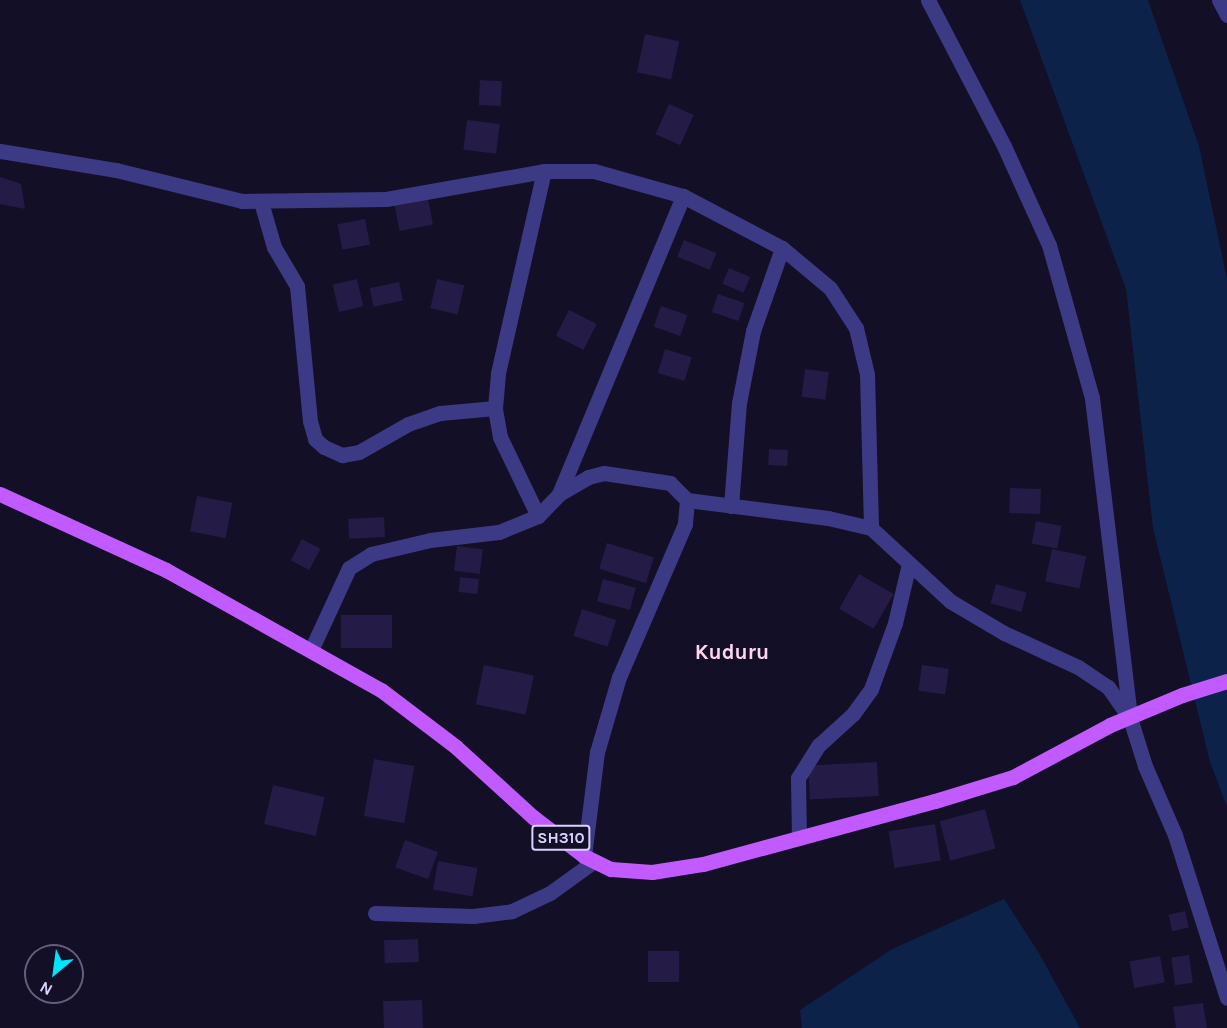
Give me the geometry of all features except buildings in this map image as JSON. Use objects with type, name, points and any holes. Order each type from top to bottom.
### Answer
[{"type":"main road","name":"SH310","points":[[0,494],[166,570],[312,648],[381,690],[437,732],[533,817],[589,859],[611,869],[652,872],[703,864],[1013,777],[1130,718],[1182,695],[1227,681]]},
{"type":"street","points":[[928,0],[1004,146],[1049,245],[1092,398],[1130,718],[1175,835],[1227,998]]},
{"type":"street","points":[[1219,0],[1227,15]]},
{"type":"street","points":[[0,151],[116,170],[187,191],[261,202],[386,200],[544,171],[594,171],[683,196],[782,249],[830,288],[856,328],[867,374],[871,528]]},
{"type":"street","points":[[538,516],[500,437],[495,408],[498,373],[544,171]]},
{"type":"street","points":[[559,494],[683,196]]},
{"type":"street","points":[[261,202],[274,247],[297,286],[310,421],[315,439],[324,447],[342,455],[359,452],[408,424],[440,413],[495,408]]},
{"type":"street","points":[[731,506],[739,403],[751,341],[782,249]]},
{"type":"street","points":[[312,648],[349,568],[371,554],[430,540],[498,531],[538,516],[559,494],[588,477],[604,473],[670,483],[687,500],[828,518],[871,528],[894,545],[909,564],[950,601],[1004,633],[1078,667],[1108,687],[1130,718]]},
{"type":"street","points":[[375,913],[473,916],[512,910],[550,893],[589,859],[597,752],[619,677],[685,524],[687,500]]},
{"type":"street","points":[[799,838],[798,778],[819,745],[852,714],[871,689],[895,623],[909,564]]},
{"type":"water","points":[[1020,0],[1148,0],[1199,146],[1227,279],[1227,807],[1210,762],[1153,528],[1126,289]]},
{"type":"water","points":[[1004,899],[1039,953],[1080,1028],[802,1028],[800,1010],[892,949]]},
{"type":"district","name":"Kuduru","points":[[732,652]]}]
